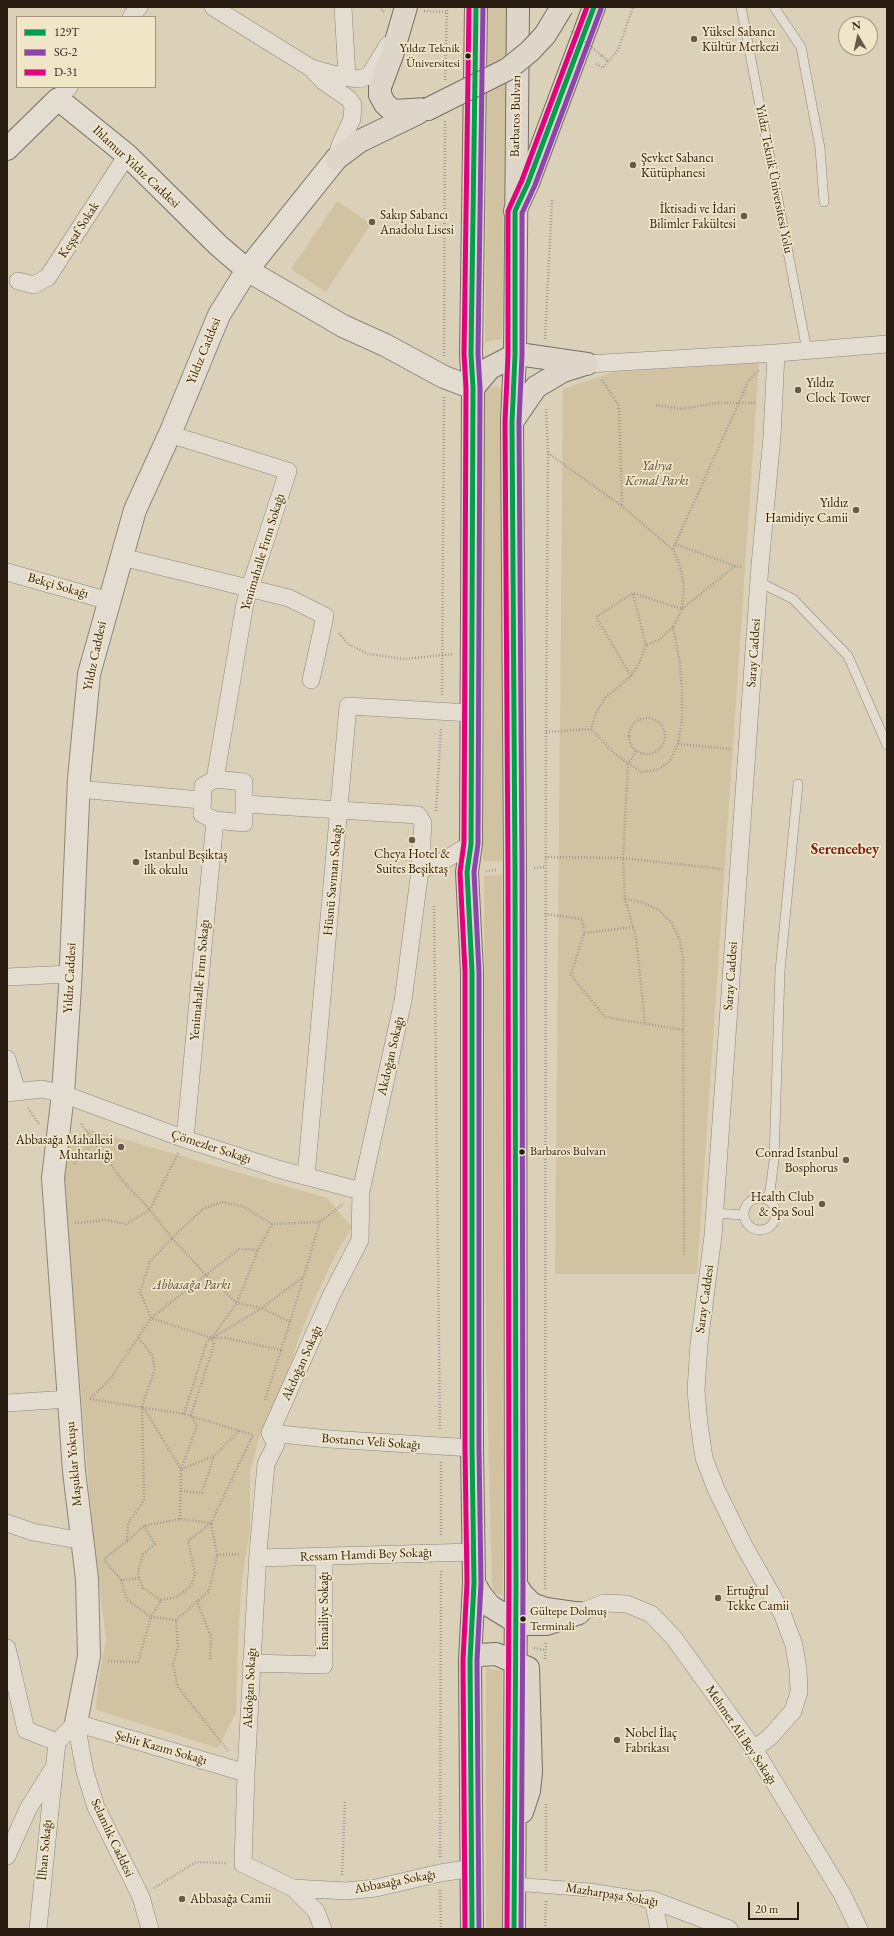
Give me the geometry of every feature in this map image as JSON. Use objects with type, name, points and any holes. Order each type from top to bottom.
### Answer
[{"type":"main road","points":[[406,7],[392,54],[380,87],[380,95],[385,104],[393,111],[436,112]]},
{"type":"main road","points":[[472,1929],[473,1868],[470,1660],[474,1552],[472,1448],[472,972],[468,872],[471,844],[473,388],[471,342],[476,7]]},
{"type":"main road","name":"Barbaros Bulvarı","points":[[514,1929],[514,1832],[523,1655],[516,1622],[515,885],[512,422],[515,355],[515,211],[518,7]]},
{"type":"main road","points":[[336,159],[360,141],[436,112],[508,69],[530,51],[545,35],[562,7]]},
{"type":"main road","points":[[515,211],[528,183],[594,7]]},
{"type":"main road","points":[[473,388],[490,368],[515,355],[526,355],[587,364]]},
{"type":"main road","points":[[512,422],[536,387],[563,371],[587,364]]},
{"type":"main road","points":[[474,1582],[481,1596],[490,1606],[516,1622],[546,1624],[579,1613]]},
{"type":"main road","points":[[516,1585],[532,1604],[546,1609],[579,1613]]},
{"type":"main road","points":[[470,1660],[488,1653],[523,1655]]},
{"type":"street","points":[[131,16],[139,7]]},
{"type":"street","points":[[213,7],[311,68],[322,81],[349,98],[353,105],[352,118],[340,145],[336,159]]},
{"type":"street","points":[[343,7],[347,77]]},
{"type":"street","points":[[311,68],[359,79],[369,76],[375,68],[383,51],[398,33]]},
{"type":"street","name":"Ihlamur Yıldız Caddesi","points":[[7,149],[64,93],[218,245],[247,270]]},
{"type":"street","name":"Keşşaf Sokak","points":[[18,281],[34,285],[48,277],[127,155]]},
{"type":"street","name":"Yıldız Caddesi","points":[[63,1094],[78,789],[89,674],[135,510],[219,315],[247,270],[336,159]]},
{"type":"street","points":[[247,270],[342,326],[385,345],[444,377],[473,388]]},
{"type":"street","points":[[587,364],[806,351],[887,344]]},
{"type":"street","name":"Saray Caddesi","points":[[754,1749],[770,1737],[793,1711],[799,1692],[798,1669],[794,1645],[787,1623],[744,1546],[716,1489],[704,1458],[698,1424],[696,1390],[699,1344],[713,1236],[776,353]]},
{"type":"street","name":"Yenimahalle Fırın Sokağı","points":[[169,434],[288,471],[245,603],[215,779]]},
{"type":"street","points":[[122,557],[289,598],[325,616],[311,680]]},
{"type":"street","name":"Bekçi Sokağı","points":[[7,572],[109,600]]},
{"type":"street","name":"Hüsnü Savman Sokağı","points":[[306,1176],[348,706],[471,713]]},
{"type":"street","points":[[215,779],[244,782],[244,823],[215,820],[202,814],[201,800],[203,786],[215,779]]},
{"type":"street","points":[[78,789],[201,800]]},
{"type":"street","points":[[245,804],[339,809]]},
{"type":"street","name":"Akdoğan Sokağı","points":[[243,1864],[251,1663],[267,1435],[332,1294],[360,1240],[361,1190],[404,1001],[420,870],[423,823],[418,815],[339,809]]},
{"type":"street","name":"Yenimahalle Fırın Sokağı","points":[[185,1139],[215,820]]},
{"type":"street","points":[[420,870],[443,861],[471,844]]},
{"type":"street","points":[[7,977],[70,974]]},
{"type":"street","points":[[7,1059],[12,1092]]},
{"type":"street","name":"Çömezler Sokağı","points":[[12,1092],[42,1089],[63,1094],[185,1139],[306,1176],[361,1190]]},
{"type":"street","name":"Maşuklar Yokuşu","points":[[63,1094],[54,1178],[79,1399],[74,1470],[87,1579],[89,1656],[76,1723]]},
{"type":"street","points":[[7,1403],[79,1399]]},
{"type":"street","name":"Bostancı Veli Sokağı","points":[[267,1435],[472,1448]]},
{"type":"street","points":[[7,1523],[33,1532],[83,1541]]},
{"type":"street","name":"Ressam Hamdi Bey Sokağı","points":[[258,1555],[324,1556],[474,1552]]},
{"type":"street","name":"İsmailiye Sokağı","points":[[251,1663],[324,1665],[324,1556]]},
{"type":"street","name":"Mehmet Ali Bey Sokağı","points":[[579,1613],[604,1603],[627,1604],[651,1614],[674,1638],[754,1749],[842,1894],[859,1929]]},
{"type":"street","points":[[7,1648],[26,1730],[57,1742]]},
{"type":"street","points":[[7,1856],[28,1809],[53,1770],[57,1742],[76,1723]]},
{"type":"street","name":"Şehit Kazım Sokağı","points":[[76,1723],[246,1773]]},
{"type":"street","name":"Selamlık Caddesi","points":[[76,1723],[85,1772],[96,1807],[141,1897],[150,1929]]},
{"type":"street","name":"İlhan Sokağı","points":[[38,1929],[53,1770]]},
{"type":"street","points":[[243,1864],[293,1888],[316,1911],[323,1929]]},
{"type":"street","name":"Abbasağa Sokağı","points":[[293,1888],[341,1891],[376,1888],[440,1873],[473,1868]]},
{"type":"street","name":"Mazharpaşa Sokağı","points":[[514,1884],[590,1890],[650,1899],[727,1929]]},
{"type":"street","points":[[650,1899],[659,1929]]},
{"type":"lane","name":"Yıldız Teknik Üniversitesi Yolu","points":[[741,7],[806,351]]},
{"type":"lane","points":[[774,7],[801,47],[820,148],[824,202]]},
{"type":"lane","points":[[759,582],[777,589],[793,599],[848,656],[887,745]]},
{"type":"lane","points":[[766,1199],[770,1191],[774,1160],[780,971],[798,784]]},
{"type":"lane","points":[[755,1199],[766,1199],[774,1206],[775,1210],[774,1221],[771,1225],[762,1230],[752,1227],[745,1220],[744,1215],[747,1205],[755,1199]]},
{"type":"lane","points":[[714,1213],[744,1215]]},
{"type":"path","points":[[445,84],[447,7]]},
{"type":"path","points":[[596,64],[603,68],[618,50],[633,7]]},
{"type":"path","points":[[427,12],[446,12]]},
{"type":"path","points":[[602,56],[609,62]]},
{"type":"path","points":[[436,112],[444,361]]},
{"type":"path","points":[[545,359],[549,224],[552,200]]},
{"type":"path","points":[[673,549],[740,403],[749,380],[776,353]]},
{"type":"path","points":[[587,364],[594,367],[619,406],[622,507]]},
{"type":"path","points":[[545,382],[548,453],[545,914],[546,1596]]},
{"type":"path","points":[[436,812],[442,711],[444,394]]},
{"type":"path","points":[[656,405],[681,409],[717,404],[773,403]]},
{"type":"path","points":[[548,453],[622,507],[673,549],[681,569],[684,588],[682,609],[673,627],[659,640],[646,645]]},
{"type":"path","points":[[675,544],[735,566],[745,567]]},
{"type":"path","points":[[682,609],[735,566]]},
{"type":"path","points":[[591,729],[596,713],[605,698],[631,676],[640,662],[646,645],[633,593]]},
{"type":"path","points":[[633,593],[682,609]]},
{"type":"path","points":[[631,676],[596,617],[633,593]]},
{"type":"path","points":[[325,616],[348,644],[368,654],[404,659],[472,652]]},
{"type":"path","points":[[546,732],[591,729],[616,755],[640,772],[657,770],[670,761],[678,744],[682,720],[680,663],[673,627]]},
{"type":"path","points":[[651,718],[657,720],[661,724],[666,736],[662,747],[651,754],[645,755],[636,751],[630,745],[628,740],[630,728],[639,719],[651,718]]},
{"type":"path","points":[[678,744],[747,750]]},
{"type":"path","points":[[636,751],[628,764],[623,858],[625,899],[636,937],[645,1023]]},
{"type":"path","points":[[546,857],[623,858],[738,871]]},
{"type":"path","points":[[530,868],[546,867]]},
{"type":"path","points":[[483,871],[502,870]]},
{"type":"path","points":[[434,899],[441,1446],[441,1929]]},
{"type":"path","points":[[625,899],[642,902],[659,910],[671,922],[680,940],[683,958],[684,1255]]},
{"type":"path","points":[[545,914],[582,919],[584,932],[571,975],[605,1016],[684,1030]]},
{"type":"path","points":[[584,932],[633,927]]},
{"type":"path","points":[[12,1092],[57,1149]]},
{"type":"path","points":[[78,1119],[123,1181],[206,1275],[237,1303],[262,1308],[290,1322]]},
{"type":"path","points":[[72,1216],[72,1223],[106,1220],[126,1224],[150,1210],[185,1139]]},
{"type":"path","points":[[73,1165],[94,1142]]},
{"type":"path","points":[[262,1407],[282,1350],[320,1222],[361,1190]]},
{"type":"path","points":[[282,1350],[226,1338],[212,1338],[151,1318],[140,1292],[150,1261],[203,1208],[221,1202],[242,1206],[272,1224],[320,1222]]},
{"type":"path","points":[[212,1338],[237,1303],[258,1250],[272,1224]]},
{"type":"path","points":[[79,1399],[111,1378],[151,1318],[239,1249],[258,1250]]},
{"type":"path","points":[[184,1414],[207,1341],[262,1308],[304,1276]]},
{"type":"path","points":[[127,1540],[128,1524],[144,1500],[142,1406],[155,1369],[152,1355],[139,1338]]},
{"type":"path","points":[[180,1519],[181,1470],[197,1426],[191,1415],[214,1345],[212,1338]]},
{"type":"path","points":[[79,1399],[89,1392]]},
{"type":"path","points":[[79,1399],[142,1406],[191,1415],[253,1435],[267,1435]]},
{"type":"path","points":[[142,1406],[181,1470]]},
{"type":"path","points":[[181,1470],[214,1456],[239,1431]]},
{"type":"path","points":[[253,1435],[267,1435]]},
{"type":"path","points":[[144,1526],[156,1544],[143,1554],[138,1572],[143,1588],[161,1600],[177,1597],[191,1586],[195,1574],[188,1541],[211,1523],[253,1435]]},
{"type":"path","points":[[181,1492],[202,1493],[214,1456]]},
{"type":"path","points":[[180,1519],[211,1523],[217,1555],[209,1592],[176,1620],[151,1617],[126,1600],[121,1580],[103,1559],[144,1526],[180,1519]]},
{"type":"path","points":[[217,1555],[258,1555]]},
{"type":"path","points":[[121,1580],[139,1578]]},
{"type":"path","points":[[107,1661],[138,1662],[151,1617],[161,1600]]},
{"type":"path","points":[[197,1601],[211,1637],[210,1661]]},
{"type":"path","points":[[176,1620],[178,1647],[173,1664],[178,1687],[246,1773]]},
{"type":"path","points":[[523,1655],[545,1650]]},
{"type":"path","points":[[341,1891],[345,1802]]},
{"type":"path","points":[[141,1897],[196,1862],[243,1864]]},
{"type":"green space","points":[[488,7],[507,7],[502,339],[485,342]]},
{"type":"green space","points":[[337,201],[371,224],[326,292],[291,269]]},
{"type":"green space","name":"Yahya Kemal Parkı","points":[[759,363],[697,1274],[555,1274],[563,389],[613,372]]},
{"type":"green space","points":[[484,384],[502,388],[502,861],[483,861]]},
{"type":"green space","points":[[502,875],[503,1594],[499,1595],[494,1592],[492,1584],[486,1357],[484,876]]},
{"type":"green space","name":"Abbasağa Parkı","points":[[88,1129],[327,1198],[352,1227],[335,1256],[315,1298],[297,1343],[284,1391],[259,1437],[250,1472],[250,1529],[242,1581],[238,1640],[236,1713],[218,1748],[96,1710],[98,1683],[106,1639],[92,1525],[63,1176],[68,1141]]},
{"type":"green space","points":[[486,1668],[502,1671],[502,1929],[486,1929]]},
{"type":"transit line","name":"D-31","points":[[465,1929],[463,1660],[467,1583],[465,1448],[465,972],[460,872],[464,843],[466,388],[464,354],[469,7]]},
{"type":"transit line","name":"129T","points":[[472,1929],[470,1660],[474,1583],[472,1448],[472,972],[467,872],[471,844],[473,388],[471,354],[476,7]]},
{"type":"transit line","name":"SG-2","points":[[479,1929],[477,1660],[481,1583],[479,1448],[479,972],[474,872],[478,844],[480,388],[478,354],[483,7]]},
{"type":"transit line","name":"D-31","points":[[507,1929],[509,1585],[508,869],[505,422],[508,355],[508,211],[522,180],[587,7]]},
{"type":"transit line","name":"129T","points":[[514,1929],[516,1585],[515,869],[512,422],[515,355],[515,211],[528,183],[594,7]]},
{"type":"transit line","name":"SG-2","points":[[521,1929],[523,1585],[522,869],[519,422],[522,355],[522,213],[535,185],[601,9]]},
{"type":"place","name":"Yüksel Sabancı Kültür Merkezi","points":[[694,39]]},
{"type":"place","name":"Yıldız Teknik Üniversitesi","points":[[468,56]]},
{"type":"place","name":"Şevket Sabancı Kütüphanesi","points":[[633,165]]},
{"type":"place","name":"İktisadi ve İdari Bilimler Fakültesi","points":[[744,216]]},
{"type":"place","name":"Sakıp Sabancı Anadolu Lisesi","points":[[372,222]]},
{"type":"place","name":"Yıldız Clock Tower","points":[[798,390]]},
{"type":"place","name":"Yıldız Hamidiye Camii","points":[[856,510]]},
{"type":"place","name":"Cheya Hotel & Suites Beşiktaş","points":[[412,840]]},
{"type":"place","name":"Istanbul Beşiktaş ilk okulu","points":[[136,862]]},
{"type":"place","name":"Abbasağa Mahallesi Muhtarlığı","points":[[121,1147]]},
{"type":"place","name":"Barbaros Bulvarı","points":[[522,1152]]},
{"type":"place","name":"Conrad Istanbul Bosphorus","points":[[846,1160]]},
{"type":"place","name":"Health Club & Spa Soul","points":[[822,1204]]},
{"type":"place","name":"Ertuğrul Tekke Camii","points":[[718,1598]]},
{"type":"place","name":"Gültepe Dolmuş Terminali","points":[[523,1619]]},
{"type":"place","name":"Nobel İlaç Fabrikası","points":[[617,1740]]},
{"type":"place","name":"Abbasağa Camii","points":[[182,1899]]},
{"type":"district","name":"Serencebey","points":[[845,850]]}]
